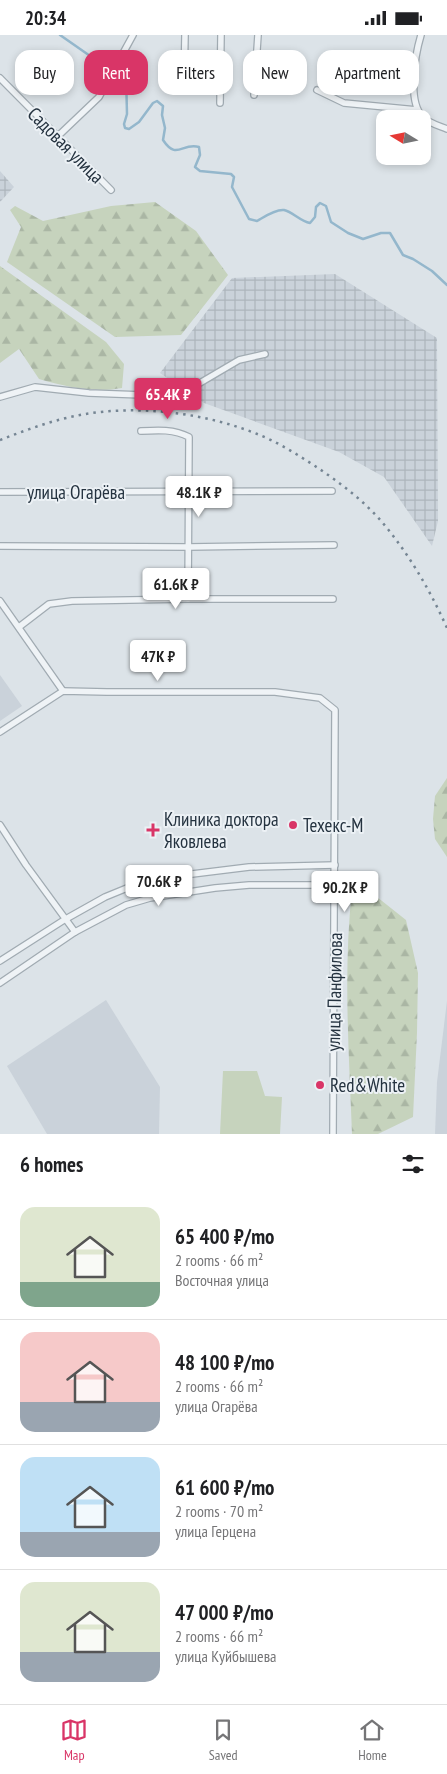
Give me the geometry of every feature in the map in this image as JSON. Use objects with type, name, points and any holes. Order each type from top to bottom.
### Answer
[{"type":"street","points":[[57,137],[99,97],[133,35]]},
{"type":"street","points":[[185,35],[185,50]]},
{"type":"street","points":[[220,103],[221,35]]},
{"type":"street","points":[[257,50],[258,35]]},
{"type":"street","points":[[327,95],[344,103],[417,110],[414,97],[417,48],[420,35]]},
{"type":"street","name":"Садовая улица","points":[[0,78],[111,191]]},
{"type":"street","points":[[431,122],[447,129]]},
{"type":"street","points":[[0,397],[35,387],[89,393],[169,396],[188,389],[239,360],[265,354]]},
{"type":"street","points":[[141,431],[164,430],[181,433],[189,437],[188,599]]},
{"type":"street","name":"улица Огарёва","points":[[0,492],[189,493],[332,491]]},
{"type":"street","points":[[0,546],[188,547],[334,545]]},
{"type":"street","points":[[19,627],[49,604],[72,601],[333,599]]},
{"type":"street","points":[[0,601],[63,691],[0,732]]},
{"type":"street","name":"улица Панфилова","points":[[63,691],[275,693],[320,698],[336,710],[332,1134]]},
{"type":"street","points":[[0,825],[64,920],[75,932]]},
{"type":"street","points":[[0,961],[64,920],[105,897],[127,888],[184,875],[249,867],[335,865]]},
{"type":"street","points":[[0,983],[75,932],[126,905],[150,898],[215,888],[249,885],[335,885]]},
{"type":"shaded area","points":[[0,171],[14,187],[0,202]]},
{"type":"shaded area","points":[[335,274],[437,338],[438,521],[432,546],[384,477],[339,452],[204,403],[160,373],[232,278]]},
{"type":"shaded area","points":[[0,675],[22,706],[0,721]]},
{"type":"shaded area","points":[[106,1000],[160,1087],[159,1134],[47,1134],[7,1066]]},
{"type":"shaded area","points":[[447,1001],[447,1134],[435,1134],[437,1082]]},
{"type":"green space","points":[[155,202],[196,231],[228,275],[181,335],[115,337],[7,262],[21,227],[10,210],[15,206],[43,221],[111,206]]},
{"type":"green space","points":[[0,266],[106,342],[124,364],[122,388],[101,390],[80,388],[39,379],[19,349],[0,363]]},
{"type":"green space","points":[[447,778],[447,857],[435,839],[433,819],[435,796]]},
{"type":"green space","points":[[352,890],[377,897],[406,920],[418,973],[413,1117],[378,1134],[352,1134],[347,981]]},
{"type":"green space","points":[[223,1071],[257,1071],[265,1096],[282,1097],[280,1134],[220,1134]]},
{"type":"waterway","points":[[60,35],[93,58],[112,61],[121,67],[126,75],[127,114],[124,124],[125,128],[129,129],[139,122],[153,103],[157,101],[163,106],[162,115],[165,128],[163,140],[168,146],[176,150],[193,146],[199,147],[200,155],[195,167],[200,171],[231,174],[234,177],[232,187],[249,219],[257,221],[273,212],[284,210],[310,223],[315,217],[316,207],[320,203],[326,206],[331,222],[348,233],[363,239],[381,233],[390,233],[403,255],[432,271],[447,285]]},
{"type":"railway","points":[[0,440],[70,417],[125,410],[196,416],[219,421],[262,436],[324,472],[375,514],[410,560],[426,586],[447,628]]},
{"type":"place","name":"Техекс-М","points":[[293,825]]},
{"type":"place","name":"Клиника доктора Яковлева","points":[[153,830]]},
{"type":"place","name":"Red&White","points":[[320,1085]]}]
